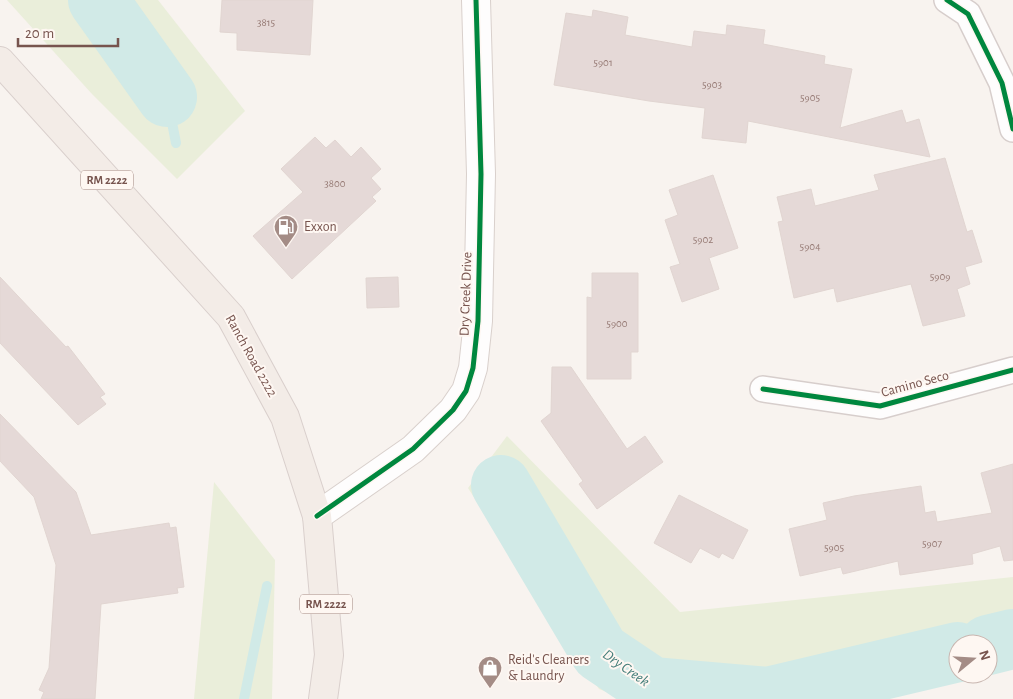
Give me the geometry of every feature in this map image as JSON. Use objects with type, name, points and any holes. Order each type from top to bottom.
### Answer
[{"type":"main road","name":"Ranch Road 2222","points":[[0,61],[231,317],[285,417],[317,516],[329,655],[323,699]]},
{"type":"street","name":"Dry Creek Drive","points":[[317,516],[413,449],[453,410],[466,390],[473,368],[478,321],[482,174],[476,0]]},
{"type":"street","points":[[947,0],[968,14],[1002,83],[1013,129]]},
{"type":"street","name":"Camino Seco","points":[[763,389],[880,406],[1013,370]]},
{"type":"green space","points":[[7,0],[158,0],[245,111],[177,179],[92,94]]},
{"type":"green space","points":[[507,436],[680,612],[1013,577],[1013,664],[998,666],[998,634],[948,634],[948,675],[821,699],[625,699],[599,689],[468,488]]},
{"type":"green space","points":[[214,482],[275,560],[272,699],[194,699]]},
{"type":"building","points":[[222,0],[313,0],[310,55],[237,50],[237,33],[220,32]]},
{"type":"building","points":[[593,10],[628,17],[625,35],[692,47],[694,31],[726,35],[727,25],[765,30],[763,44],[825,56],[824,64],[852,69],[840,128],[902,110],[906,123],[919,119],[930,157],[748,121],[746,143],[702,138],[705,108],[649,101],[554,85],[566,13],[592,17]]},
{"type":"building","points":[[315,137],[326,148],[335,140],[351,157],[361,147],[381,169],[371,178],[381,189],[372,197],[376,201],[292,279],[253,236],[303,192],[281,169]]},
{"type":"building","points":[[945,158],[967,232],[972,230],[982,262],[965,267],[970,284],[957,289],[965,316],[923,326],[911,284],[837,302],[834,288],[794,298],[778,222],[783,221],[777,197],[811,189],[815,206],[879,190],[874,175]]},
{"type":"building","points":[[713,175],[738,248],[709,258],[719,289],[682,302],[670,267],[680,264],[665,220],[678,215],[669,190]]},
{"type":"building","points":[[592,273],[638,273],[638,352],[631,352],[631,379],[587,379],[587,297],[592,298]]},
{"type":"building","points":[[0,277],[66,347],[68,346],[105,394],[100,397],[106,404],[78,425],[0,343]]},
{"type":"building","points":[[398,277],[399,307],[367,308],[366,278]]},
{"type":"building","points":[[552,367],[571,367],[627,449],[645,436],[663,462],[597,509],[579,484],[583,481],[541,421],[551,413]]},
{"type":"building","points":[[0,414],[76,492],[91,535],[169,523],[170,528],[176,527],[184,587],[177,588],[178,593],[101,604],[95,699],[41,699],[44,692],[39,690],[49,668],[56,565],[34,497],[0,461]]},
{"type":"building","points":[[1013,464],[1013,560],[1004,561],[1000,546],[972,554],[973,564],[900,575],[898,561],[843,574],[841,567],[800,576],[789,529],[827,520],[823,503],[854,496],[921,486],[925,513],[935,511],[937,522],[992,513],[981,473]]},
{"type":"building","points":[[679,495],[748,530],[733,559],[722,553],[719,558],[700,548],[691,563],[654,543]]},
{"type":"waterway","name":"Dry Creek","points":[[98,0],[167,97]]},
{"type":"waterway","points":[[167,97],[176,143]]},
{"type":"waterway","name":"Dry Creek","points":[[501,485],[600,652],[652,687],[768,697],[948,654]]},
{"type":"waterway","points":[[244,699],[267,586]]},
{"type":"waterway","name":"Dry Creek","points":[[998,643],[1013,639]]},
{"type":"cycle path","points":[[317,516],[413,449],[453,410],[466,391],[473,368],[478,321],[481,174],[476,0]]},
{"type":"cycle path","points":[[947,0],[968,14],[1002,83],[1013,129]]},
{"type":"cycle path","points":[[763,389],[880,406],[1013,370]]},
{"type":"place","name":"Exxon","points":[[286,248]]},
{"type":"place","name":"Reid's Cleaners & Laundry","points":[[490,689]]}]
